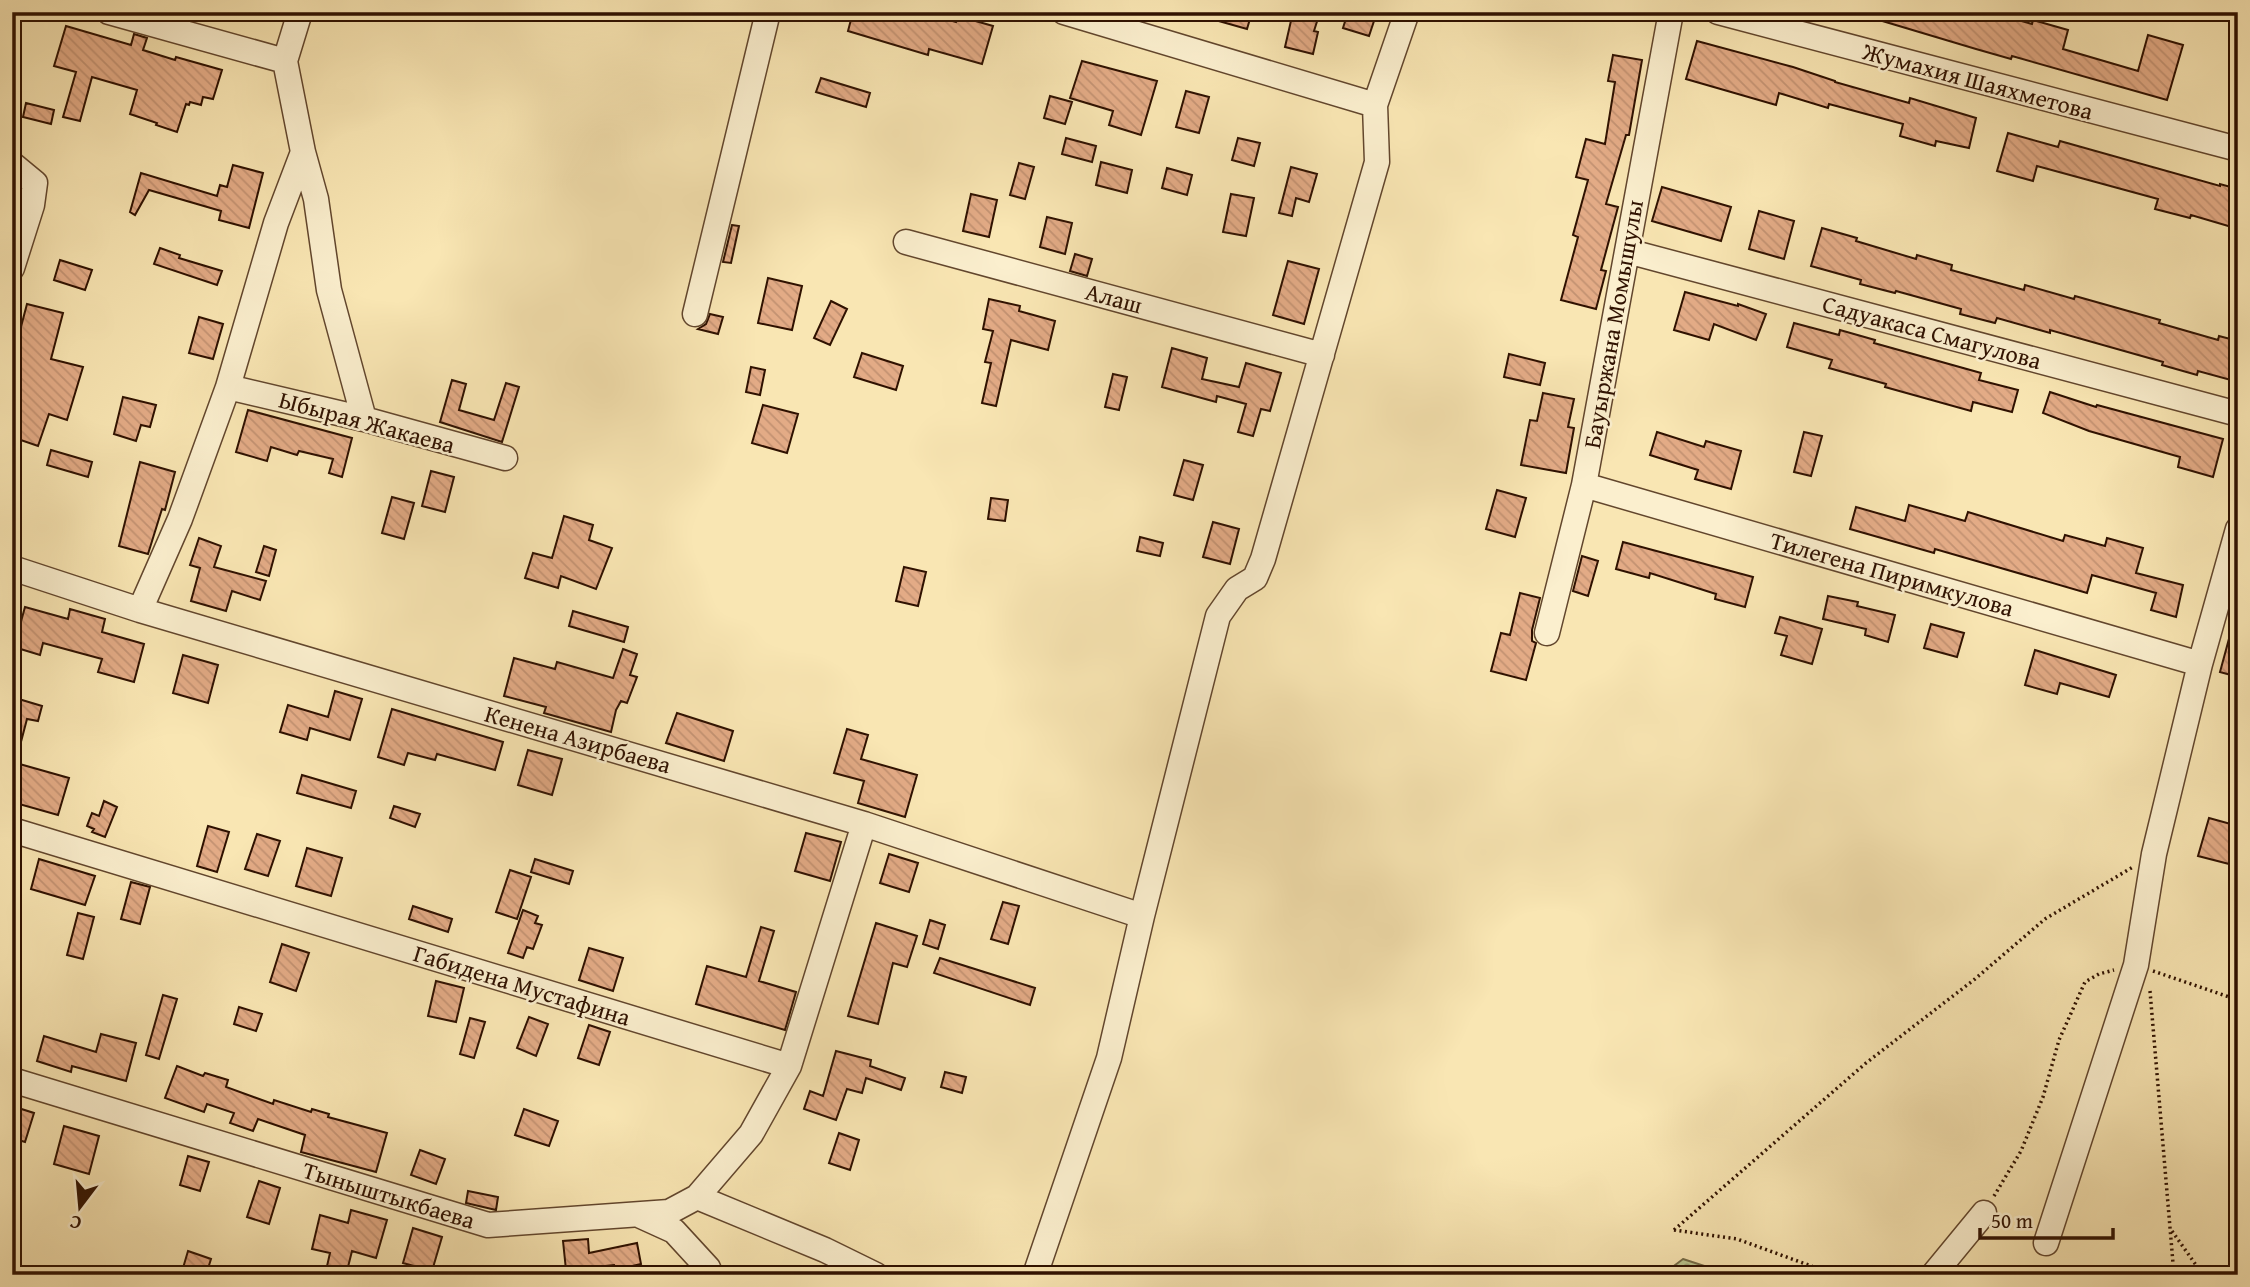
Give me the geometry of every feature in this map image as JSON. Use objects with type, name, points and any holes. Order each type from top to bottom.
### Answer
[{"type":"street","points":[[109,12],[285,61]]},
{"type":"street","points":[[300,12],[285,61],[303,152],[316,199],[329,289],[363,419]]},
{"type":"street","points":[[695,314],[768,12]]},
{"type":"street","points":[[1064,12],[1375,105]]},
{"type":"street","points":[[1035,1275],[1109,1058],[1218,616],[1237,589],[1255,578],[1263,559],[1377,162],[1375,105],[1407,12]]},
{"type":"street","name":"Бауыржана Момышулы","points":[[1547,633],[1584,485],[1671,12]]},
{"type":"street","name":"Жумахия Шаяхметова","points":[[1718,12],[2238,149]]},
{"type":"street","points":[[140,610],[180,519],[228,387],[276,223],[303,152]]},
{"type":"street","points":[[12,164],[35,183],[32,205],[12,268]]},
{"type":"street","name":"Алаш","points":[[906,242],[1322,355]]},
{"type":"street","name":"Садуакаса Смагулова","points":[[1627,250],[2238,414]]},
{"type":"street","name":"Ыбырая Жакаева","points":[[228,387],[363,419],[505,458]]},
{"type":"street","name":"Тилегена Пиримкулова","points":[[1584,485],[2200,664]]},
{"type":"street","points":[[2046,1243],[2142,967],[2157,842],[2200,664],[2238,529]]},
{"type":"street","name":"Кенена Азирбаева","points":[[12,568],[140,610],[863,824],[1142,916]]},
{"type":"street","points":[[789,1066],[863,824]]},
{"type":"street","name":"Габидена Мустафина","points":[[12,830],[789,1066]]},
{"type":"street","name":"Тыныштыкбаева","points":[[12,1080],[488,1225],[669,1212],[697,1197],[751,1134],[789,1066]]},
{"type":"street","points":[[697,1197],[825,1250],[876,1275]]},
{"type":"street","points":[[1933,1275],[1984,1213]]},
{"type":"street","points":[[637,1214],[674,1231],[708,1268],[711,1275]]},
{"type":"path","points":[[1836,1275],[1737,1239],[1674,1230],[1866,1063],[1975,979],[2045,919],[2157,842]]},
{"type":"path","points":[[1984,1213],[2021,1151],[2043,1097],[2059,1040],[2085,982],[2099,974],[2142,967],[2238,1000]]},
{"type":"path","points":[[2142,967],[2174,1275]]},
{"type":"path","points":[[2171,1229],[2203,1275]]},
{"type":"green space","points":[[1683,1259],[1732,1275],[1662,1275]]},
{"type":"building","points":[[853,12],[922,12],[956,22],[958,16],[993,26],[982,64],[929,49],[928,55],[848,31]]},
{"type":"building","points":[[1202,12],[1252,12],[1247,29],[1201,16]]},
{"type":"building","points":[[1293,12],[1320,12],[1314,31],[1318,32],[1313,54],[1285,47]]},
{"type":"building","points":[[1348,12],[1377,12],[1369,36],[1343,28]]},
{"type":"building","points":[[1870,12],[1965,12],[1985,18],[1986,12],[1990,12],[2032,24],[2033,20],[2068,30],[2063,49],[2138,71],[2148,35],[2183,45],[2167,100],[2012,56],[2011,59],[1976,49],[1869,17]]},
{"type":"building","points":[[66,26],[131,45],[134,34],[147,38],[143,50],[222,70],[213,99],[203,97],[201,105],[190,102],[189,105],[186,104],[177,132],[130,114],[137,90],[92,77],[80,121],[63,117],[76,72],[54,66]]},
{"type":"building","points":[[1697,41],[1909,103],[1910,98],[1976,118],[1969,148],[1936,141],[1935,146],[1900,136],[1903,124],[1829,104],[1828,108],[1779,93],[1776,105],[1686,79]]},
{"type":"building","points":[[1613,55],[1642,60],[1629,135],[1626,135],[1606,204],[1618,207],[1601,270],[1606,271],[1596,309],[1561,300],[1578,237],[1573,235],[1588,180],[1576,177],[1586,139],[1605,144],[1615,82],[1608,81]]},
{"type":"building","points":[[1082,61],[1157,81],[1141,135],[1109,125],[1113,111],[1070,98]]},
{"type":"building","points":[[821,78],[870,93],[866,107],[816,92]]},
{"type":"building","points":[[1186,91],[1209,97],[1199,133],[1176,127]]},
{"type":"building","points":[[1050,96],[1072,102],[1065,124],[1044,118]]},
{"type":"building","points":[[26,103],[54,110],[51,124],[23,117]]},
{"type":"building","points":[[2008,133],[2058,147],[2060,141],[2238,189],[2238,217],[2235,228],[2191,215],[2190,218],[2155,209],[2158,199],[2037,166],[2033,181],[1997,171]]},
{"type":"building","points":[[1066,138],[1096,146],[1092,162],[1062,154]]},
{"type":"building","points":[[1238,138],[1260,143],[1254,166],[1232,160]]},
{"type":"building","points":[[1101,162],[1132,170],[1127,193],[1096,185]]},
{"type":"building","points":[[1019,163],[1034,167],[1025,199],[1010,195]]},
{"type":"building","points":[[233,165],[263,173],[249,228],[219,220],[221,211],[149,190],[135,215],[130,212],[141,173],[217,196],[220,185],[227,187]]},
{"type":"building","points":[[1291,167],[1317,174],[1309,202],[1296,198],[1292,216],[1279,213]]},
{"type":"building","points":[[1167,168],[1192,175],[1187,195],[1162,188]]},
{"type":"building","points":[[1662,187],[1731,207],[1721,241],[1652,221]]},
{"type":"building","points":[[971,194],[997,200],[989,237],[963,231]]},
{"type":"building","points":[[1231,194],[1254,198],[1246,236],[1223,232]]},
{"type":"building","points":[[1759,211],[1794,221],[1784,259],[1749,249]]},
{"type":"building","points":[[1047,217],[1072,223],[1065,254],[1040,247]]},
{"type":"building","points":[[732,225],[739,226],[731,263],[723,262]]},
{"type":"building","points":[[1822,228],[1916,259],[1917,255],[1952,265],[1951,270],[2024,290],[2025,285],[2074,299],[2075,296],[2218,340],[2219,336],[2238,341],[2238,382],[2198,371],[2197,375],[2162,365],[2163,362],[2050,330],[2050,333],[1997,318],[1995,323],[1960,314],[1961,309],[1860,284],[1861,280],[1811,266]]},
{"type":"building","points":[[160,248],[180,255],[179,258],[222,271],[217,285],[154,264]]},
{"type":"building","points":[[1075,254],[1092,259],[1087,276],[1070,271]]},
{"type":"building","points":[[60,260],[92,270],[85,290],[54,280]]},
{"type":"building","points":[[1288,261],[1319,269],[1304,324],[1273,315]]},
{"type":"building","points":[[768,278],[802,286],[792,330],[758,323]]},
{"type":"building","points":[[1685,292],[1738,304],[1766,314],[1756,340],[1714,324],[1709,340],[1674,330]]},
{"type":"building","points":[[989,299],[1020,306],[1019,311],[1055,321],[1048,350],[1011,340],[996,406],[982,403],[991,363],[985,362],[993,331],[983,329]]},
{"type":"building","points":[[831,301],[847,309],[830,345],[814,338]]},
{"type":"building","points":[[27,304],[63,313],[51,359],[83,367],[67,420],[49,414],[38,446],[12,437],[12,361]]},
{"type":"building","points":[[710,314],[723,317],[718,334],[698,329],[706,324]]},
{"type":"building","points":[[199,317],[223,324],[213,359],[189,353]]},
{"type":"building","points":[[1794,323],[1839,335],[1840,330],[1875,340],[1874,343],[1981,373],[1979,380],[2018,390],[2012,412],[1973,402],[1971,411],[1829,368],[1832,360],[1787,347]]},
{"type":"building","points":[[1172,348],[1207,358],[1202,379],[1239,387],[1246,363],[1281,373],[1270,411],[1261,409],[1253,436],[1238,432],[1246,404],[1217,396],[1216,402],[1162,387]]},
{"type":"building","points":[[862,353],[903,366],[896,390],[854,377]]},
{"type":"building","points":[[1509,354],[1545,363],[1540,385],[1504,377]]},
{"type":"building","points":[[751,367],[765,370],[760,395],[746,392]]},
{"type":"building","points":[[1113,374],[1127,377],[1119,410],[1105,407]]},
{"type":"building","points":[[452,380],[466,384],[459,410],[494,420],[506,383],[519,387],[502,442],[440,422]]},
{"type":"building","points":[[2050,392],[2096,407],[2097,405],[2223,439],[2213,477],[2178,467],[2180,457],[2089,431],[2043,413]]},
{"type":"building","points":[[1543,393],[1574,399],[1568,427],[1574,428],[1566,473],[1521,465],[1530,420],[1537,421]]},
{"type":"building","points":[[123,397],[156,405],[150,427],[141,425],[136,441],[114,434]]},
{"type":"building","points":[[763,405],[798,414],[787,453],[752,443]]},
{"type":"building","points":[[248,410],[352,438],[342,477],[329,473],[333,459],[299,451],[297,455],[271,447],[267,461],[236,452]]},
{"type":"building","points":[[1657,432],[1704,447],[1706,441],[1741,451],[1731,489],[1695,479],[1698,470],[1650,455]]},
{"type":"building","points":[[1804,432],[1822,436],[1811,476],[1794,472]]},
{"type":"building","points":[[51,450],[92,462],[88,477],[47,465]]},
{"type":"building","points":[[1184,460],[1203,465],[1193,500],[1174,495]]},
{"type":"building","points":[[140,462],[175,472],[165,510],[162,509],[148,554],[119,546]]},
{"type":"building","points":[[431,471],[454,477],[445,512],[422,506]]},
{"type":"building","points":[[1497,490],[1526,498],[1515,537],[1486,529]]},
{"type":"building","points":[[392,497],[414,503],[404,539],[382,533]]},
{"type":"building","points":[[991,498],[1008,500],[1005,521],[988,519]]},
{"type":"building","points":[[1909,505],[1965,521],[1968,512],[2063,541],[2065,535],[2105,546],[2107,538],[2143,548],[2136,573],[2183,585],[2176,617],[2151,610],[2156,593],[2092,575],[2087,593],[1935,549],[1934,553],[1850,529],[1856,507],[1905,521]]},
{"type":"building","points":[[564,516],[593,525],[589,540],[612,548],[596,589],[561,576],[558,588],[525,578],[533,553],[552,558]]},
{"type":"building","points":[[1213,522],[1239,529],[1230,564],[1203,557]]},
{"type":"building","points":[[1140,537],[1163,543],[1160,556],[1137,551]]},
{"type":"building","points":[[199,538],[221,546],[214,567],[266,581],[260,600],[232,591],[226,611],[191,601],[200,568],[190,565]]},
{"type":"building","points":[[1623,542],[1753,577],[1745,607],[1715,599],[1716,594],[1650,573],[1649,578],[1616,569]]},
{"type":"building","points":[[264,546],[276,550],[269,576],[256,572]]},
{"type":"building","points":[[1582,556],[1598,561],[1588,596],[1573,591]]},
{"type":"building","points":[[904,567],[926,572],[918,606],[896,601]]},
{"type":"building","points":[[1520,593],[1540,598],[1532,630],[1532,641],[1536,643],[1526,680],[1491,671],[1501,633],[1510,635]]},
{"type":"building","points":[[1828,596],[1858,602],[1857,606],[1895,615],[1888,642],[1865,635],[1866,629],[1823,619]]},
{"type":"building","points":[[25,607],[68,619],[70,609],[105,619],[102,632],[144,644],[134,682],[98,672],[102,659],[43,643],[40,655],[14,647]]},
{"type":"building","points":[[573,611],[628,627],[624,642],[569,626]]},
{"type":"building","points":[[1780,617],[1822,629],[1812,664],[1781,655],[1787,636],[1775,633]]},
{"type":"building","points":[[1931,624],[1964,633],[1957,657],[1924,648]]},
{"type":"building","points":[[2233,624],[2238,625],[2238,677],[2220,672]]},
{"type":"building","points":[[623,649],[637,654],[630,675],[637,677],[627,703],[621,701],[616,710],[611,732],[544,713],[546,707],[504,696],[514,658],[555,669],[557,662],[613,678]]},
{"type":"building","points":[[2035,650],[2116,675],[2109,697],[2060,683],[2057,694],[2025,685]]},
{"type":"building","points":[[183,655],[218,665],[208,703],[173,693]]},
{"type":"building","points":[[335,691],[362,699],[350,740],[310,728],[307,740],[280,732],[288,705],[328,717]]},
{"type":"building","points":[[12,697],[42,706],[38,721],[27,719],[17,757],[12,756]]},
{"type":"building","points":[[392,709],[503,742],[495,770],[437,754],[435,760],[408,753],[404,765],[378,757]]},
{"type":"building","points":[[677,713],[733,731],[724,761],[666,743]]},
{"type":"building","points":[[847,729],[868,735],[861,759],[917,775],[905,817],[858,803],[864,781],[834,773]]},
{"type":"building","points":[[528,750],[562,759],[552,795],[518,785]]},
{"type":"building","points":[[16,763],[69,778],[58,815],[12,802],[12,775]]},
{"type":"building","points":[[302,775],[356,791],[351,808],[297,793]]},
{"type":"building","points":[[104,801],[117,807],[105,837],[92,832],[94,829],[87,826],[92,813],[99,816]]},
{"type":"building","points":[[394,806],[420,814],[415,827],[390,818]]},
{"type":"building","points":[[2209,818],[2238,826],[2238,849],[2233,865],[2198,856]]},
{"type":"building","points":[[208,826],[229,832],[217,872],[197,866]]},
{"type":"building","points":[[806,833],[841,842],[830,881],[795,871]]},
{"type":"building","points":[[257,834],[280,841],[268,876],[245,869]]},
{"type":"building","points":[[307,848],[342,858],[331,896],[296,886]]},
{"type":"building","points":[[889,854],[918,863],[909,892],[880,883]]},
{"type":"building","points":[[39,859],[95,876],[85,905],[31,889]]},
{"type":"building","points":[[535,859],[573,871],[569,884],[531,872]]},
{"type":"building","points":[[510,870],[531,877],[517,919],[496,912]]},
{"type":"building","points":[[131,882],[150,887],[140,924],[121,919]]},
{"type":"building","points":[[1003,902],[1019,906],[1008,944],[991,939]]},
{"type":"building","points":[[413,906],[452,919],[448,932],[409,919]]},
{"type":"building","points":[[523,910],[538,916],[535,923],[542,925],[533,949],[527,947],[523,958],[508,953]]},
{"type":"building","points":[[78,913],[94,917],[83,959],[67,955]]},
{"type":"building","points":[[930,920],[945,925],[938,949],[923,944]]},
{"type":"building","points":[[876,923],[917,936],[907,967],[893,963],[878,1024],[848,1016]]},
{"type":"building","points":[[761,927],[774,931],[759,981],[796,992],[785,1030],[696,1004],[707,966],[746,977]]},
{"type":"building","points":[[282,944],[309,953],[296,991],[270,982]]},
{"type":"building","points":[[589,948],[623,958],[613,991],[579,980]]},
{"type":"building","points":[[940,958],[1035,988],[1030,1005],[934,973]]},
{"type":"building","points":[[436,981],[464,988],[456,1022],[428,1016]]},
{"type":"building","points":[[163,995],[177,999],[159,1059],[146,1055]]},
{"type":"building","points":[[239,1007],[262,1014],[256,1031],[234,1024]]},
{"type":"building","points":[[529,1017],[548,1024],[536,1056],[517,1048]]},
{"type":"building","points":[[470,1018],[485,1022],[474,1058],[460,1054]]},
{"type":"building","points":[[589,1025],[610,1032],[599,1065],[578,1058]]},
{"type":"building","points":[[101,1034],[136,1043],[126,1081],[72,1066],[71,1072],[37,1061],[44,1036],[96,1052]]},
{"type":"building","points":[[836,1051],[871,1060],[870,1066],[905,1078],[901,1090],[866,1078],[862,1093],[847,1089],[836,1120],[804,1109],[810,1091],[823,1096]]},
{"type":"building","points":[[177,1066],[203,1076],[205,1073],[228,1080],[226,1087],[273,1104],[274,1100],[311,1112],[312,1109],[329,1114],[328,1117],[387,1133],[376,1172],[301,1152],[305,1135],[258,1119],[253,1131],[230,1123],[234,1113],[207,1104],[204,1112],[165,1098]]},
{"type":"building","points":[[945,1072],[966,1077],[962,1093],[941,1087]]},
{"type":"building","points":[[12,1106],[34,1113],[25,1142],[12,1138]]},
{"type":"building","points":[[524,1109],[558,1121],[549,1146],[515,1135]]},
{"type":"building","points":[[64,1126],[99,1136],[89,1174],[54,1164]]},
{"type":"building","points":[[839,1133],[859,1140],[850,1170],[829,1163]]},
{"type":"building","points":[[420,1150],[445,1159],[436,1184],[411,1175]]},
{"type":"building","points":[[188,1156],[209,1162],[200,1191],[180,1185]]},
{"type":"building","points":[[259,1181],[280,1188],[269,1224],[247,1217]]},
{"type":"building","points":[[468,1191],[498,1197],[496,1210],[466,1203]]},
{"type":"building","points":[[351,1210],[387,1220],[376,1258],[352,1251],[346,1275],[325,1275],[330,1253],[312,1249],[320,1215],[348,1223]]},
{"type":"building","points":[[413,1228],[442,1237],[432,1271],[403,1263]]},
{"type":"building","points":[[588,1239],[589,1253],[637,1243],[641,1264],[615,1270],[614,1265],[566,1270],[563,1241]]},
{"type":"building","points":[[188,1251],[211,1259],[206,1275],[183,1268]]}]
